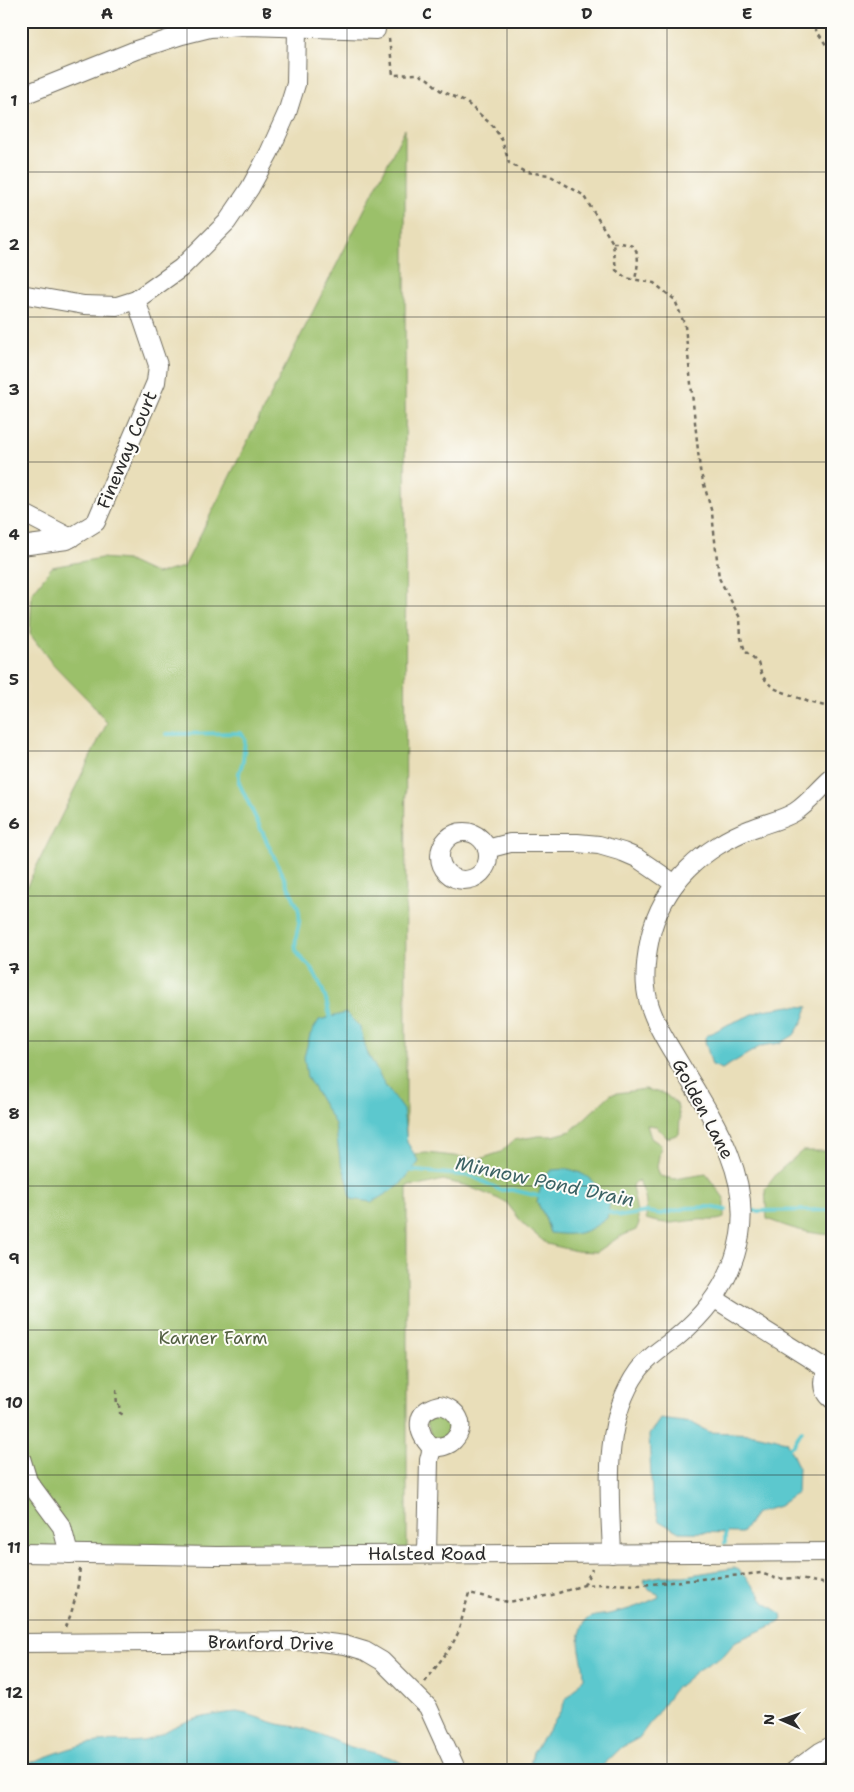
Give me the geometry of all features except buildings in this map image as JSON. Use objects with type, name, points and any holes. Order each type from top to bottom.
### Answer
[{"type":"street","points":[[21,96],[136,50],[191,32],[210,28],[245,26],[383,34]]},
{"type":"street","points":[[21,294],[92,305],[117,306],[136,300],[188,261],[227,222],[250,188],[273,145],[294,91],[298,58],[297,28]]},
{"type":"street","name":"Fineway Court","points":[[21,546],[68,540],[96,522],[156,382],[158,365],[136,300]]},
{"type":"street","points":[[21,512],[71,538]]},
{"type":"street","name":"Golden Lane","points":[[612,1554],[610,1458],[613,1436],[623,1402],[638,1370],[692,1324],[715,1299],[725,1283],[734,1260],[740,1236],[742,1214],[741,1193],[736,1172],[726,1146],[667,1044],[652,1013],[646,980],[651,931],[675,884],[701,858],[721,844],[749,830],[787,817],[798,811],[833,777]]},
{"type":"street","points":[[487,849],[510,843],[577,843],[599,845],[637,858],[675,884]]},
{"type":"street","points":[[715,1299],[830,1368],[824,1382],[824,1389],[833,1400]]},
{"type":"street","points":[[427,1554],[429,1460],[432,1448]]},
{"type":"street","points":[[21,1458],[28,1481],[62,1527],[75,1555]]},
{"type":"street","name":"Halsted Road","points":[[21,1553],[217,1556],[833,1552]]},
{"type":"street","name":"Branford Drive","points":[[21,1642],[313,1641],[345,1645],[365,1651],[382,1661],[428,1707],[457,1771]]},
{"type":"street","points":[[794,1771],[833,1745]]},
{"type":"path","points":[[810,21],[833,55]]},
{"type":"path","points":[[383,34],[394,75],[418,74],[428,79],[440,90],[467,103],[493,126],[502,140],[509,163],[525,172],[549,175],[583,195],[613,243],[616,270],[626,278],[654,283],[675,300],[685,326],[700,470],[712,513],[720,578],[740,618],[741,638],[745,651],[758,663],[762,676],[773,688],[809,702],[833,708]]},
{"type":"path","points":[[613,243],[631,245],[636,249],[638,256],[635,280]]},
{"type":"path","points":[[116,1390],[116,1402],[119,1405],[120,1413],[126,1416]]},
{"type":"path","points":[[66,1626],[74,1608],[78,1586],[75,1555]]},
{"type":"path","points":[[425,1682],[452,1645],[458,1632],[469,1593],[508,1602],[552,1595],[584,1585],[641,1585],[761,1573],[777,1579],[794,1578],[833,1584]]},
{"type":"green space","name":"Karner Farm","points":[[405,129],[406,1176],[418,1162],[414,1154],[427,1153],[480,1159],[501,1152],[514,1140],[553,1136],[571,1131],[611,1094],[645,1089],[665,1094],[677,1104],[680,1119],[679,1134],[667,1138],[656,1126],[647,1125],[651,1138],[661,1145],[657,1167],[660,1176],[674,1179],[706,1174],[724,1198],[724,1218],[672,1223],[654,1221],[646,1219],[645,1199],[638,1180],[632,1186],[639,1223],[636,1230],[619,1237],[597,1252],[576,1251],[547,1244],[524,1225],[506,1202],[467,1186],[443,1180],[423,1185],[407,1186],[407,1556],[21,1556],[21,898],[107,723],[93,705],[51,662],[30,634],[32,593],[52,567],[101,558],[126,560],[156,574],[184,567]],"holes":[[[580,1172],[550,1233],[545,1217],[537,1202]]]},
{"type":"green space","points":[[802,1151],[826,1151],[833,1155],[833,1235],[799,1230],[767,1219],[765,1189],[778,1172]]},
{"type":"green space","points":[[440,1412],[451,1420],[450,1432],[445,1437],[432,1437],[426,1421],[429,1417]]},
{"type":"water","points":[[791,1006],[808,1007],[803,1021],[794,1035],[781,1043],[761,1046],[722,1069],[712,1065],[705,1041],[706,1036],[763,1010]]},
{"type":"water","points":[[346,1013],[360,1027],[367,1052],[384,1084],[403,1110],[407,1142],[419,1162],[399,1186],[372,1202],[351,1199],[348,1182],[340,1159],[335,1124],[307,1077],[304,1057],[310,1035],[319,1020]]},
{"type":"water","points":[[568,1169],[587,1177],[610,1202],[607,1218],[593,1228],[580,1233],[550,1233],[545,1217],[537,1202],[543,1177],[552,1170]]},
{"type":"water","points":[[660,1419],[692,1423],[709,1432],[755,1434],[786,1441],[798,1466],[797,1493],[779,1506],[756,1513],[742,1533],[679,1532],[659,1521],[652,1498],[649,1435]]},
{"type":"water","points":[[734,1568],[739,1570],[759,1593],[764,1602],[781,1613],[782,1620],[736,1641],[724,1655],[699,1669],[674,1690],[639,1738],[622,1747],[597,1771],[529,1771],[533,1752],[558,1716],[566,1699],[584,1678],[579,1642],[586,1620],[631,1608],[659,1597],[658,1594],[649,1590],[644,1583],[645,1579],[661,1576],[684,1576]]},
{"type":"water","points":[[238,1712],[278,1724],[305,1729],[351,1747],[383,1755],[399,1761],[412,1771],[21,1771],[21,1766],[78,1746],[104,1741],[143,1741],[192,1720]]},
{"type":"waterway","name":"Minnow Pond Drain","points":[[166,734],[241,733],[245,739],[239,783],[298,907],[299,919],[295,943],[296,949],[318,979],[326,999],[331,1021]]},
{"type":"waterway","name":"Minnow Pond Drain","points":[[406,1170],[472,1176],[500,1190],[513,1190],[542,1197]]},
{"type":"waterway","name":"Minnow Pond Drain","points":[[605,1211],[622,1216],[647,1212],[661,1214],[686,1208],[709,1207],[726,1210]]},
{"type":"waterway","name":"Minnow Pond Drain","points":[[753,1211],[833,1210]]},
{"type":"waterway","points":[[829,1336],[832,1324],[830,1239],[833,1223]]},
{"type":"waterway","points":[[785,1451],[794,1444],[802,1430]]},
{"type":"waterway","points":[[725,1530],[725,1543]]}]
